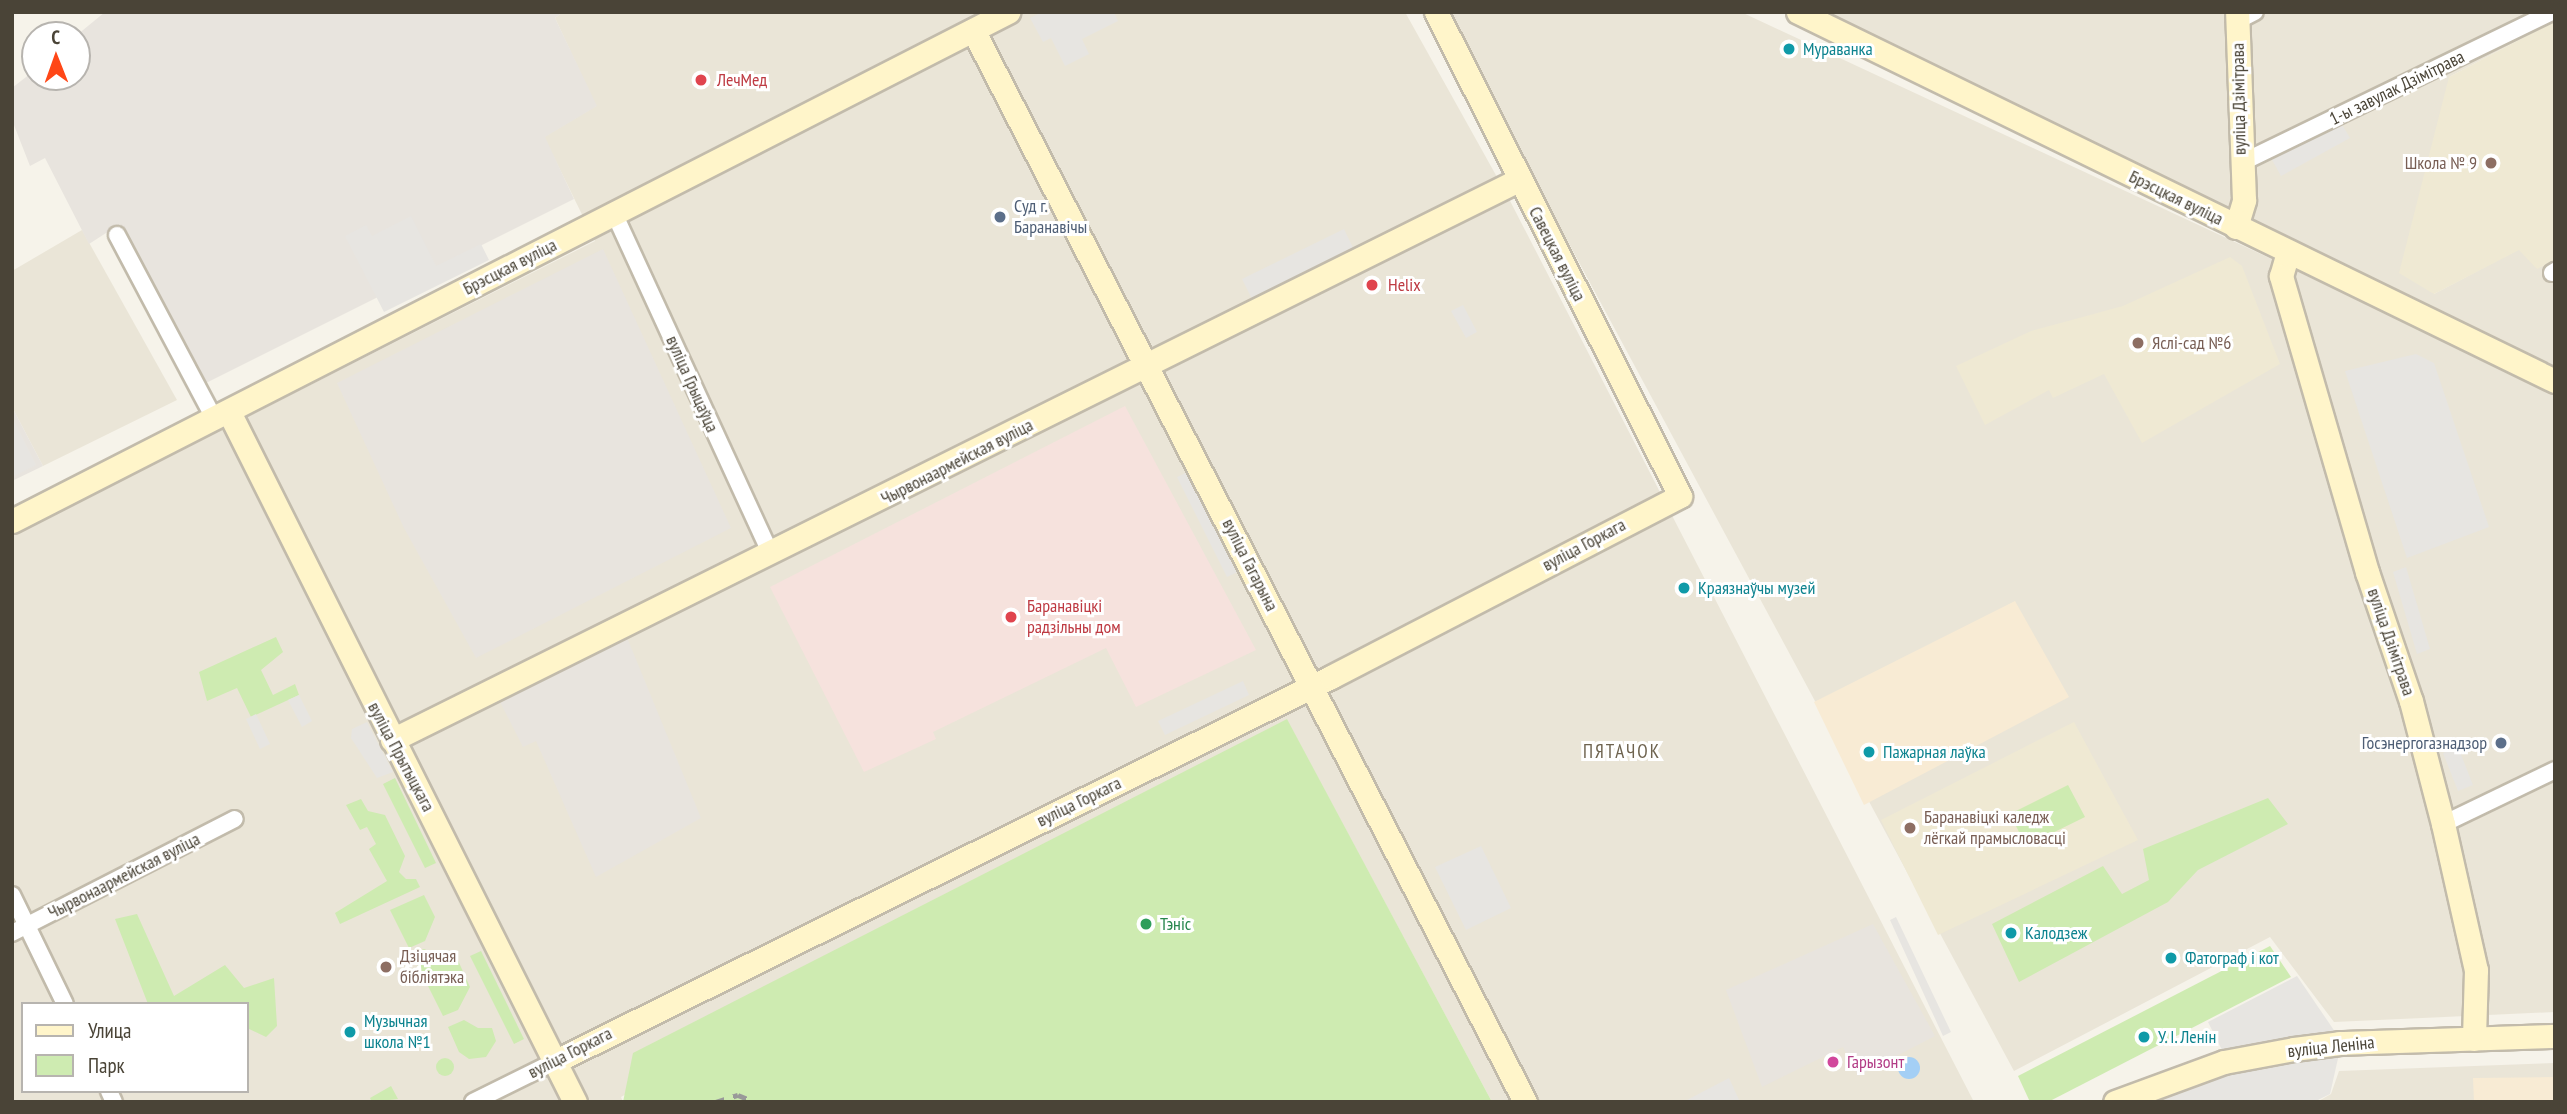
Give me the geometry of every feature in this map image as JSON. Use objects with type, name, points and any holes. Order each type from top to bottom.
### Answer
[{"type":"main road","name":"Брэсцкая вуліца","points":[[12,521],[1008,12]]},
{"type":"main road","name":"Савецкая вуліца","points":[[1436,12],[1680,496]]},
{"type":"main road","name":"Брэсцкая вуліца","points":[[1798,12],[2555,381]]},
{"type":"main road","name":"вуліца Дзімітрава","points":[[2236,227],[2244,200],[2241,163],[2243,15]]},
{"type":"main road","name":"вуліца Гагарына","points":[[972,30],[1525,1102]]},
{"type":"main road","name":"Чырвонаармейская вуліца","points":[[391,740],[771,555],[1520,179]]},
{"type":"main road","name":"вуліца Дзімітрава","points":[[2288,252],[2281,276],[2367,572],[2411,701],[2443,824],[2476,970],[2474,1039]]},
{"type":"main road","name":"вуліца Прытыцкага","points":[[222,415],[575,1102]]},
{"type":"main road","name":"вуліца Горкага","points":[[556,1061],[1312,687],[1680,496]]},
{"type":"main road","name":"вуліца Леніна","points":[[2116,1102],[2224,1062],[2294,1049],[2555,1037]]},
{"type":"main road","points":[[2148,1102],[2172,1080]]},
{"type":"street","name":"1-ы завулак Дзімітрава","points":[[2241,163],[2552,12]]},
{"type":"street","name":"вуліца Грыцаўца","points":[[614,213],[771,555]]},
{"type":"street","name":"вуліца Прытыцкага","points":[[117,235],[222,415]]},
{"type":"street","points":[[2443,824],[2555,770]]},
{"type":"street","name":"Чырвонаармейская вуліца","points":[[20,930],[235,819]]},
{"type":"street","points":[[12,895],[20,930],[64,1002]]},
{"type":"street","name":"вуліца Горкага","points":[[473,1102],[556,1061]]},
{"type":"shaded area","points":[[105,12],[563,12],[555,18],[597,106],[545,137],[574,199],[202,385],[120,224],[89,244],[45,158],[30,166],[12,120],[12,88],[21,81],[21,91],[91,91],[91,24]]},
{"type":"shaded area","points":[[563,12],[1405,12],[1507,195],[1974,1102],[1492,1102],[1287,720],[621,1097],[623,1102],[12,1102],[12,536],[595,241],[544,137],[596,106],[555,18]]},
{"type":"shaded area","points":[[1042,12],[1114,12],[1118,21],[1082,39],[1089,54],[1065,66],[1051,38],[1043,42],[1030,18]]},
{"type":"shaded area","points":[[1457,12],[1741,12],[2555,391],[2555,1012],[2334,1022],[2270,937],[2014,1071],[1447,17]]},
{"type":"shaded area","points":[[1828,12],[2555,12],[2555,21],[2449,77],[2434,294],[2519,249],[2537,268],[2555,260],[2555,368]]},
{"type":"shaded area","name":"Школа № 9","points":[[2555,21],[2555,260],[2537,269],[2519,250],[2434,294],[2399,273],[2449,77]]},
{"type":"shaded area","points":[[2340,121],[2350,138],[2281,176],[2271,158]]},
{"type":"shaded area","points":[[411,216],[436,266],[481,244],[489,260],[384,312],[345,236],[366,225],[372,236]]},
{"type":"shaded area","points":[[1344,229],[1356,254],[1254,303],[1242,279]]},
{"type":"shaded area","points":[[82,230],[177,400],[43,466],[12,407],[12,271]]},
{"type":"shaded area","points":[[603,249],[731,528],[476,658],[404,528],[337,383]]},
{"type":"shaded area","name":"Яслі-сад №6","points":[[2230,257],[2242,266],[2280,364],[2142,443],[2104,374],[2053,398],[2049,390],[1985,425],[1956,366],[2031,331],[2123,306]]},
{"type":"shaded area","points":[[1463,305],[1477,332],[1466,338],[1451,311]]},
{"type":"shaded area","points":[[2416,354],[2434,363],[2489,527],[2407,558],[2345,371]]},
{"type":"shaded area","name":"Баранавіцкі радзільны дом","points":[[1125,406],[1256,650],[1136,707],[1106,648],[933,732],[936,739],[864,772],[770,587]]},
{"type":"shaded area","points":[[12,407],[43,466],[12,481]]},
{"type":"shaded area","points":[[12,417],[36,465],[12,477]]},
{"type":"shaded area","points":[[1192,470],[1242,570],[1227,577],[1177,477]]},
{"type":"shaded area","points":[[2406,567],[2430,649],[2417,654],[2393,572]]},
{"type":"shaded area","points":[[2015,601],[2069,697],[1864,805],[1814,702]]},
{"type":"shaded area","points":[[626,635],[701,818],[596,877],[536,741],[523,747],[498,698]]},
{"type":"shaded area","points":[[1243,681],[1249,695],[1165,735],[1158,721]]},
{"type":"shaded area","points":[[299,695],[312,721],[302,727],[288,700]]},
{"type":"shaded area","points":[[256,714],[270,744],[260,749],[246,719]]},
{"type":"shaded area","points":[[367,722],[393,772],[377,778],[351,738],[352,729]]},
{"type":"shaded area","points":[[2074,722],[2138,840],[1938,935],[1881,820]]},
{"type":"shaded area","points":[[2458,747],[2473,785],[2458,791],[2443,753]]},
{"type":"shaded area","points":[[1481,846],[1511,908],[1466,930],[1435,867]]},
{"type":"shaded area","points":[[1896,917],[1951,1032],[1943,1036],[1890,920]]},
{"type":"shaded area","points":[[1873,924],[1935,1036],[1858,1076],[1843,1047],[1762,1087],[1726,990]]},
{"type":"shaded area","points":[[2297,976],[2342,1042],[2227,1060],[2208,1022]]},
{"type":"shaded area","points":[[2341,1045],[2330,1094],[2314,1102],[2150,1102],[2172,1080]]},
{"type":"shaded area","points":[[2555,1063],[2555,1102],[2317,1102],[2331,1094],[2339,1071]]},
{"type":"shaded area","points":[[2555,1077],[2555,1102],[2474,1102],[2473,1078]]},
{"type":"shaded area","points":[[1729,1078],[1740,1102],[1688,1102],[1687,1100]]},
{"type":"green space","points":[[276,637],[283,652],[261,670],[273,695],[295,684],[299,695],[251,717],[237,688],[207,701],[199,672]]},
{"type":"green space","points":[[1287,719],[1492,1102],[623,1102],[633,1053]]},
{"type":"green space","points":[[395,778],[436,863],[425,868],[383,784]]},
{"type":"green space","points":[[2068,785],[2085,817],[2026,846],[2010,814]]},
{"type":"green space","points":[[2268,798],[2288,824],[2198,870],[2168,902],[2019,982],[1992,924],[2103,866],[2122,894],[2149,880],[2143,849]]},
{"type":"green space","points":[[361,799],[368,811],[385,815],[405,856],[399,872],[406,879],[416,879],[420,887],[340,924],[335,913],[387,881],[369,849],[376,844],[367,827],[360,830],[346,805]]},
{"type":"green space","points":[[424,895],[435,917],[425,941],[409,948],[390,910]]},
{"type":"green space","points":[[137,914],[174,996],[225,965],[244,988],[274,978],[277,1026],[266,1037],[248,1028],[248,1002],[147,1002],[115,919]]},
{"type":"green space","points":[[2270,946],[2291,977],[2048,1102],[2030,1102],[2018,1076]]},
{"type":"green space","points":[[424,949],[445,958],[456,956],[470,987],[458,1010],[443,1016],[412,954]]},
{"type":"green space","points":[[481,951],[524,1039],[514,1044],[470,956]]},
{"type":"green space","points":[[464,1020],[478,1028],[492,1028],[496,1041],[486,1057],[469,1059],[459,1052],[448,1027]]},
{"type":"green space","points":[[441,1058],[449,1058],[454,1067],[452,1074],[441,1076],[436,1071],[436,1063]]},
{"type":"green space","points":[[391,1086],[398,1099],[372,1102],[370,1098]]},
{"type":"water","points":[[1905,1057],[1913,1057],[1920,1064],[1920,1072],[1913,1079],[1905,1079],[1898,1072],[1898,1064]]},
{"type":"railway","points":[[716,1102],[738,1095],[755,1102]]},
{"type":"place","name":"Мураванка","points":[[1789,49]]},
{"type":"place","name":"ЛечМед","points":[[701,80]]},
{"type":"place","name":"Школа № 9","points":[[2491,163]]},
{"type":"place","name":"Суд г. Баранавічы","points":[[1000,217]]},
{"type":"place","name":"Helix","points":[[1372,285]]},
{"type":"place","name":"Яслі-сад №6","points":[[2138,343]]},
{"type":"place","name":"Краязнаўчы музей","points":[[1684,588]]},
{"type":"place","name":"Баранавіцкі радзільны дом","points":[[1011,617]]},
{"type":"place","name":"Госэнергогазнадзор","points":[[2501,743]]},
{"type":"place","name":"Пажарная лаўка","points":[[1869,752]]},
{"type":"place","name":"Баранавіцкі каледж лёгкай прамысловасці","points":[[1910,828]]},
{"type":"place","name":"Тэніс","points":[[1146,924]]},
{"type":"place","name":"Калодзеж","points":[[2011,933]]},
{"type":"place","name":"Фатограф і кот","points":[[2171,958]]},
{"type":"place","name":"Дзіцячая бібліятэка","points":[[386,967]]},
{"type":"place","name":"Музычная школа №1","points":[[350,1032]]},
{"type":"place","name":"У. І. Ленін","points":[[2144,1037]]},
{"type":"place","name":"Гарызонт","points":[[1833,1062]]},
{"type":"district","name":"ПЯТАЧОК","points":[[1622,752]]}]
